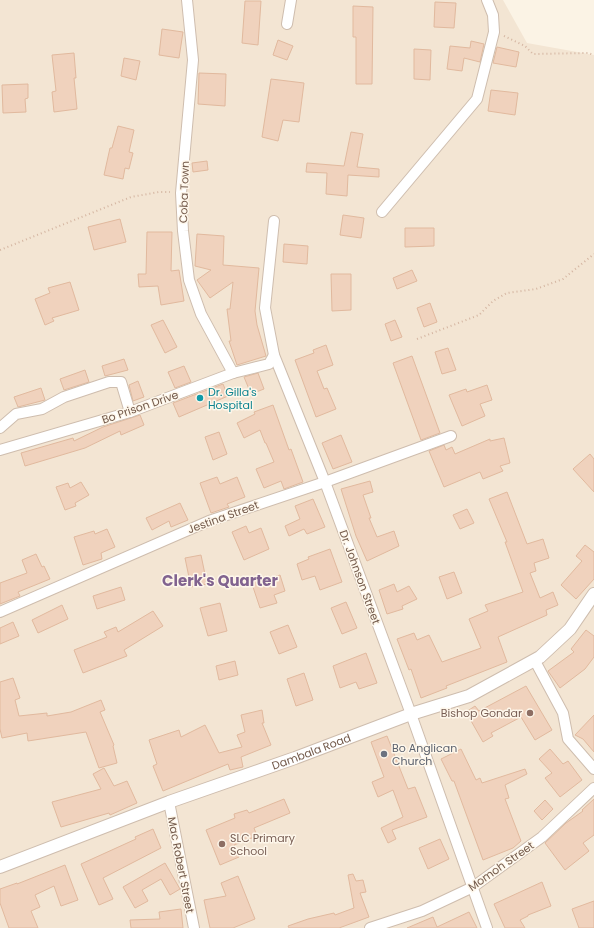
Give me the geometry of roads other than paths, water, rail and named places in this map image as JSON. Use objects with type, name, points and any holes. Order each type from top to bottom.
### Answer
[{"type":"street","name":"Coba Town","points":[[187,0],[193,60],[181,193],[188,280],[201,314],[233,373]]},
{"type":"street","points":[[287,24],[291,0]]},
{"type":"street","points":[[382,212],[477,99],[494,32],[493,15],[487,0]]},
{"type":"street","name":"Dr. Johnson Street","points":[[274,221],[264,308],[274,355],[324,482],[411,714],[487,928]]},
{"type":"street","name":"Bo Prison Drive","points":[[0,450],[130,412],[233,373],[269,364],[274,355]]},
{"type":"street","points":[[0,428],[16,414],[42,409],[64,397],[110,382],[121,382],[130,412]]},
{"type":"street","name":"Jestina Street","points":[[0,612],[209,521],[452,436]]},
{"type":"street","name":"Dambala Road","points":[[0,867],[169,802],[295,758],[411,714],[469,696],[535,661],[570,629],[594,594]]},
{"type":"street","points":[[535,661],[563,713],[568,739],[594,769]]},
{"type":"street","name":"Momoh Street","points":[[370,928],[422,911],[473,887],[542,837],[594,788]]},
{"type":"street","name":"Mac Robert Street","points":[[169,802],[194,928]]},
{"type":"place","name":"Dr. Gilla's Hospital","points":[[200,398]]},
{"type":"place","name":"Bishop Gondar","points":[[530,713]]},
{"type":"place","name":"Bo Anglican Church","points":[[384,754]]},
{"type":"place","name":"SLC Primary School","points":[[222,844]]},
{"type":"district","name":"Clerk's Quarter","points":[[220,581]]}]
